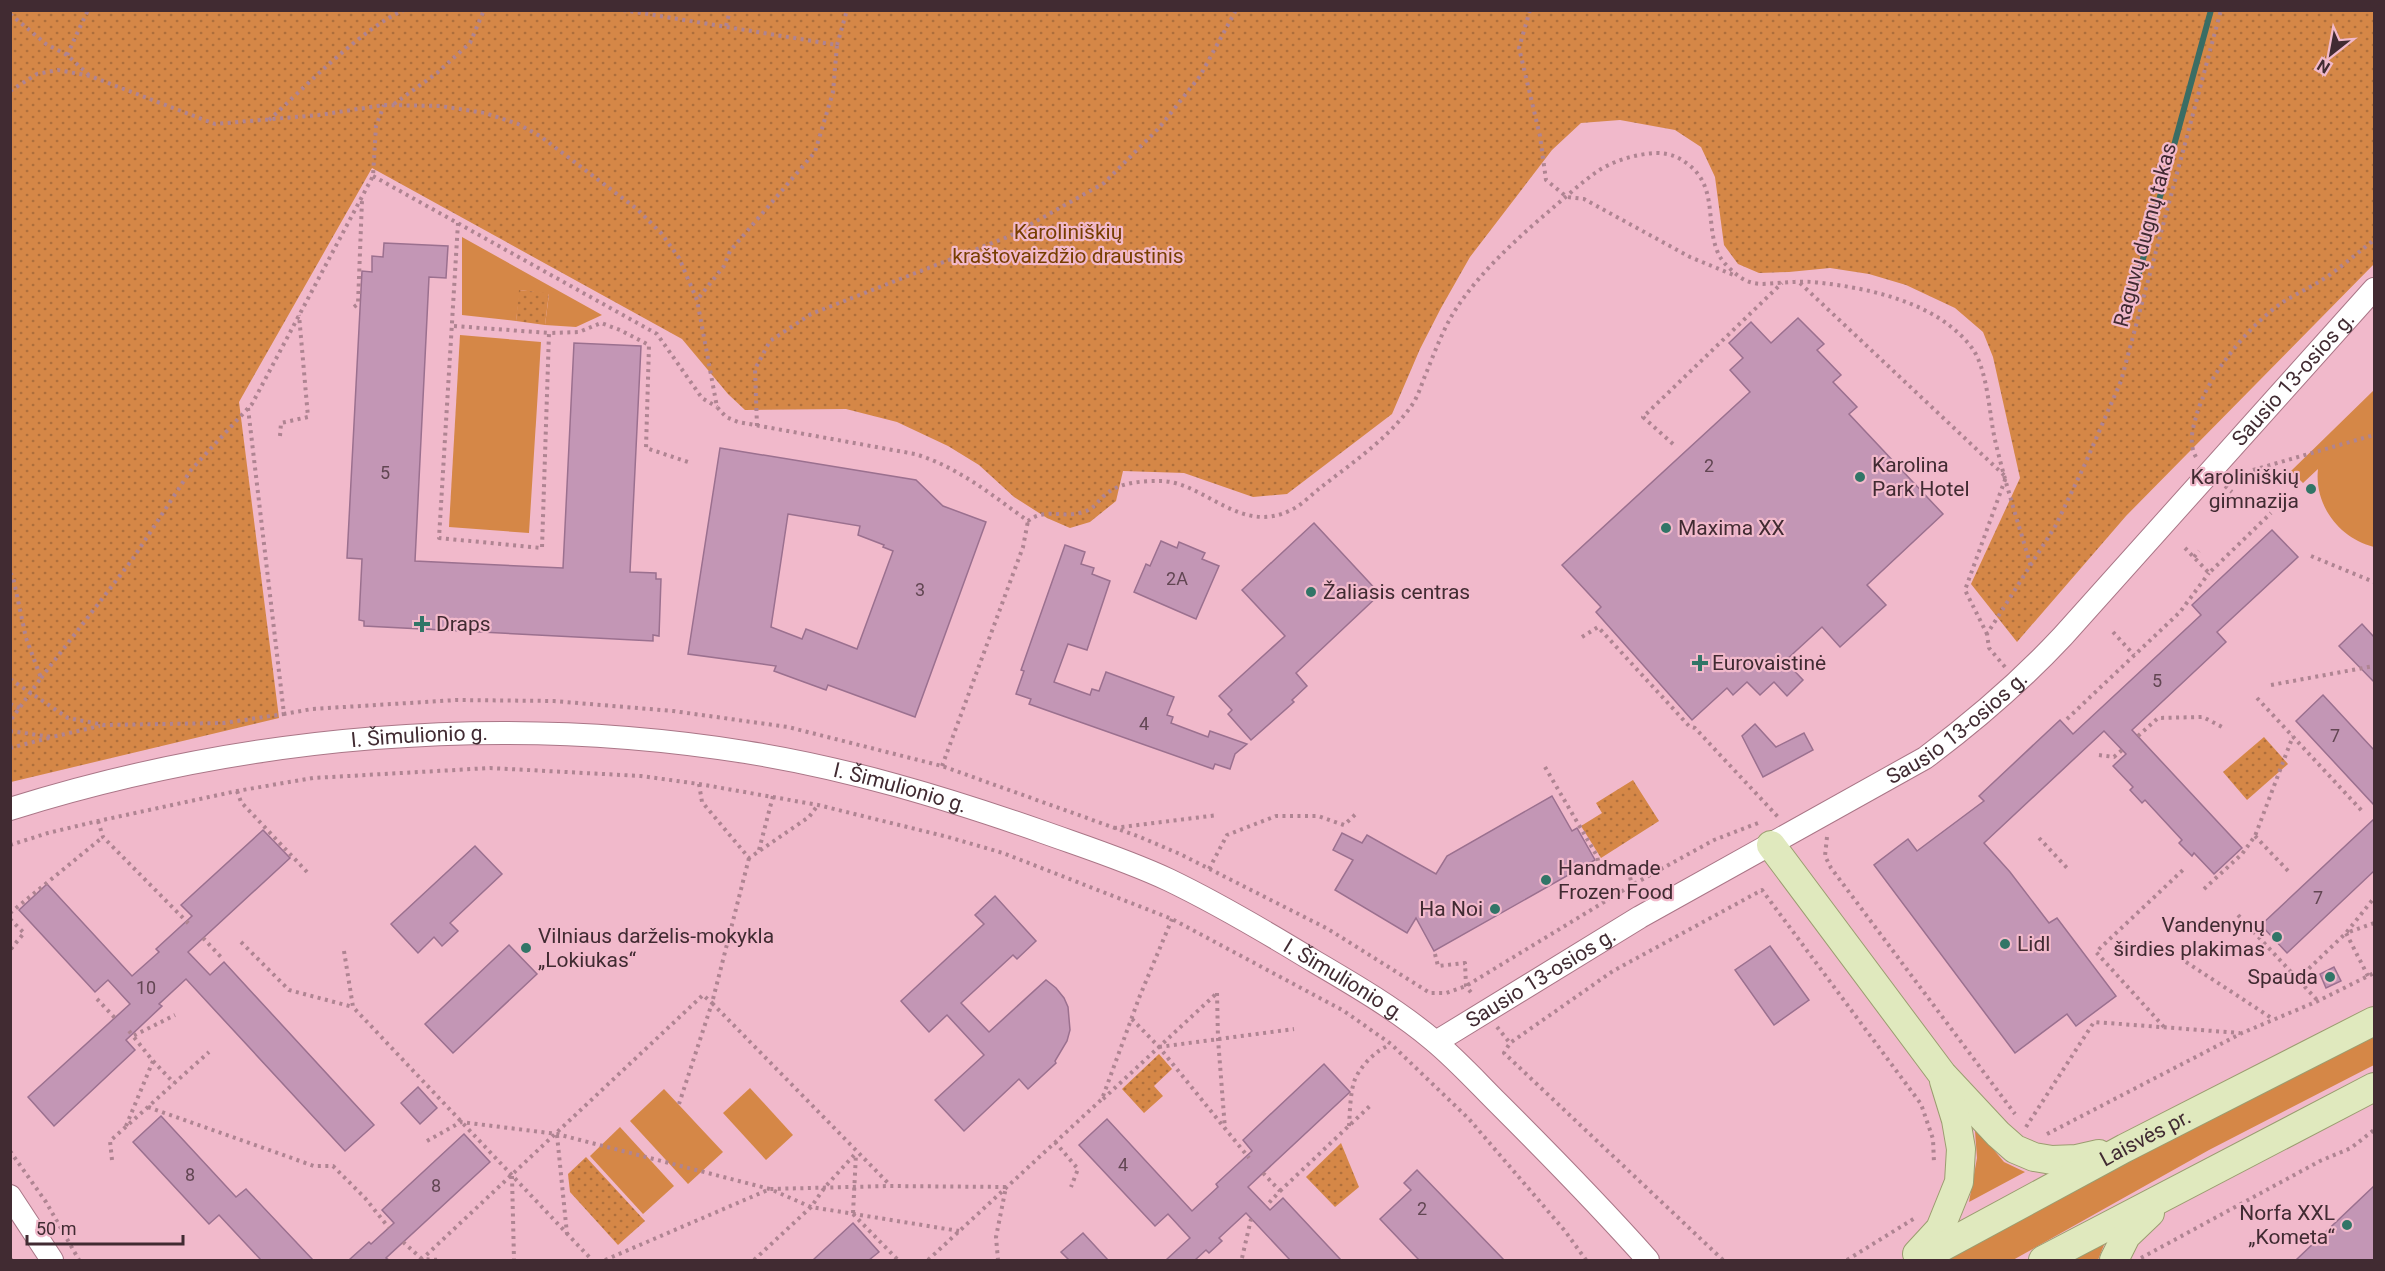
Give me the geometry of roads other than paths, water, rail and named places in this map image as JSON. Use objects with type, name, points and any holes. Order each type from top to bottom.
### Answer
[{"type":"main road","points":[[1767,829],[1942,1074],[2024,1137],[2034,1157],[2052,1160],[2077,1159],[2125,1148]]},
{"type":"main road","name":"Laisvės pr.","points":[[1918,1260],[2125,1148],[2374,1020]]},
{"type":"main road","points":[[1911,1260],[1940,1230],[1959,1182],[1961,1149],[1942,1074]]},
{"type":"main road","points":[[2043,1260],[2374,1087]]},
{"type":"main road","points":[[2114,1260],[2126,1236],[2173,1191]]},
{"type":"street","name":"Sausio 13-osios g.","points":[[1436,1042],[1641,918],[1767,829],[1925,758],[1967,726],[2025,676],[2374,289]]},
{"type":"street","name":"I. Šimulionio g.","points":[[10,809],[97,784],[220,758],[314,744],[379,738],[486,734],[586,735],[743,752],[837,770],[937,797],[1101,852],[1168,880],[1242,918],[1349,982],[1436,1042],[1535,1140],[1648,1260]]},
{"type":"street","points":[[10,1196],[52,1260]]},
{"type":"waterway","points":[[2135,288],[2211,10]]},
{"type":"place","name":"Karolina Park Hotel","points":[[1860,477]]},
{"type":"place","name":"Karoliniškių gimnazija","points":[[2311,489]]},
{"type":"place","name":"Maxima XX","points":[[1666,528]]},
{"type":"place","name":"Žaliasis centras","points":[[1311,592]]},
{"type":"place","name":"Draps","points":[[422,624]]},
{"type":"place","name":"Eurovaistinė","points":[[1700,663]]},
{"type":"place","name":"Handmade Frozen Food","points":[[1546,880]]},
{"type":"place","name":"Ha Noi","points":[[1495,909]]},
{"type":"place","name":"Vandenynų širdies plakimas","points":[[2277,937]]},
{"type":"place","name":"Lidl","points":[[2005,944]]},
{"type":"place","name":"Vilniaus darželis-mokykla „Lokiukas“","points":[[526,948]]},
{"type":"place","name":"Spauda","points":[[2330,977]]},
{"type":"place","name":"Norfa XXL „Kometa“","points":[[2347,1225]]},
{"type":"park label","name":"Karoliniškių kraštovaizdžio draustinis","points":[[1068,244]]}]
